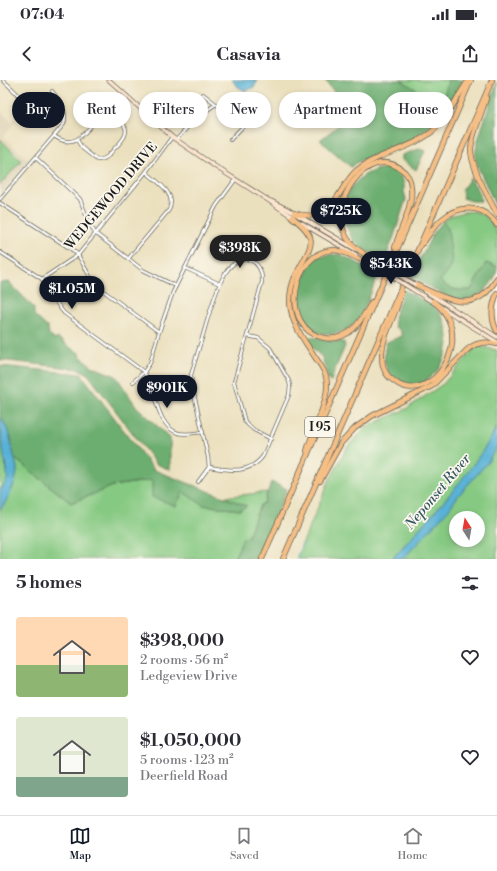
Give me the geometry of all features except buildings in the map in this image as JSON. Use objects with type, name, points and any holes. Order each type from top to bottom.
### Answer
[{"type":"highway","points":[[293,215],[310,216],[324,211],[332,204],[349,178],[358,169],[370,162],[414,143],[431,132],[447,115],[470,80]]},
{"type":"highway","name":"I 95","points":[[262,559],[470,80]]},
{"type":"highway","points":[[491,82],[473,142],[471,154],[473,164],[497,214]]},
{"type":"highway","name":"I 95","points":[[283,559],[491,82]]},
{"type":"highway","points":[[367,256],[353,245],[346,235],[341,218],[342,202],[348,189],[358,176],[372,166],[385,164],[395,165],[403,171],[409,178],[412,187],[411,198],[393,258]]},
{"type":"highway","points":[[417,250],[439,222],[449,214],[458,210],[468,208],[480,210],[488,215],[497,225]]},
{"type":"highway","points":[[293,215],[307,231],[311,245],[292,285],[290,301],[292,314],[299,332],[324,371],[327,385],[325,398],[309,443],[303,466]]},
{"type":"highway","points":[[378,294],[355,327],[346,334],[336,338],[323,338],[311,333],[302,325],[296,312],[295,297],[299,279],[307,265],[319,254],[329,251],[339,251],[379,266]]},
{"type":"highway","points":[[413,287],[452,301],[465,302],[473,301],[483,296],[497,278]]},
{"type":"highway","points":[[402,285],[399,300],[386,336],[382,355],[386,373],[392,380],[402,386],[414,388],[427,383],[441,371],[450,354],[453,339],[452,325],[446,314],[433,301]]},
{"type":"highway","points":[[497,293],[492,312],[493,322],[497,331]]},
{"type":"highway","points":[[310,496],[342,443],[357,426],[372,416],[432,386],[470,347],[482,342],[497,343]]},
{"type":"main road","points":[[109,80],[172,137],[235,180],[413,287],[497,343]]},
{"type":"main road","points":[[293,215],[367,256],[379,266]]},
{"type":"main road","points":[[413,287],[456,310],[497,337]]},
{"type":"street","points":[[3,80],[15,92]]},
{"type":"street","points":[[0,199],[64,124],[66,119],[63,107],[52,91]]},
{"type":"street","points":[[177,139],[196,118],[216,104],[208,98]]},
{"type":"street","points":[[54,136],[63,141],[77,140],[100,116],[105,113],[112,113],[125,126],[126,133],[124,139],[104,160],[97,160],[82,148],[77,140]]},
{"type":"street","points":[[230,140],[240,128]]},
{"type":"street","name":"WEDGEWOOD DRIVE","points":[[42,279],[78,255],[146,172],[172,137]]},
{"type":"street","points":[[36,158],[80,199],[89,223],[95,233],[143,270],[176,286]]},
{"type":"street","points":[[128,259],[172,205],[170,194],[146,172]]},
{"type":"street","points":[[133,382],[144,372],[150,363],[169,301],[216,206],[235,180]]},
{"type":"street","points":[[0,203],[74,251],[78,255],[94,284],[159,332]]},
{"type":"street","points":[[0,252],[42,279],[64,313],[144,372],[151,384],[163,420],[171,430],[180,434],[194,434],[203,432]]},
{"type":"street","points":[[198,482],[209,468],[191,375],[220,284],[226,272],[238,261],[251,261],[256,263],[262,276],[262,282],[234,382],[245,422],[254,430],[271,439]]},
{"type":"street","points":[[185,268],[220,284]]},
{"type":"street","points":[[209,468],[240,470],[249,468],[259,462],[271,439],[289,395],[289,381],[270,348],[258,338],[247,336]]},
{"type":"shaded area","points":[[0,111],[12,122],[12,126],[3,137],[29,160],[0,195]]},
{"type":"green space","points":[[325,80],[401,80],[418,92],[384,92],[384,128],[429,128],[407,142],[367,158],[351,167],[320,140],[335,128],[376,128],[376,92],[334,92]]},
{"type":"green space","points":[[401,80],[448,81],[445,92],[418,92]]},
{"type":"green space","points":[[447,80],[463,80],[453,99],[453,92],[445,92]]},
{"type":"green space","points":[[497,82],[497,209],[475,157],[477,143]]},
{"type":"green space","points":[[0,139],[20,159],[20,162],[0,185]]},
{"type":"green space","points":[[419,149],[425,151],[416,170],[402,160],[402,155]]},
{"type":"green space","points":[[386,168],[394,171],[401,177],[404,183],[406,199],[384,261],[364,250],[354,241],[350,235],[344,214],[347,195],[358,180],[366,174]]},
{"type":"green space","points":[[470,178],[479,192],[481,201],[472,201],[463,198],[462,190]]},
{"type":"green space","points":[[463,212],[474,212],[483,215],[492,224],[497,235],[497,267],[486,263],[471,290],[454,289],[439,281],[449,269],[448,228],[443,221],[451,216]]},
{"type":"green space","points":[[443,221],[448,228],[452,260],[449,269],[440,281],[454,289],[471,290],[486,263],[497,267],[492,282],[486,290],[472,298],[456,300],[450,298],[411,276],[434,232]]},
{"type":"green space","points":[[339,254],[378,275],[365,307],[354,324],[343,331],[336,333],[322,333],[310,328],[305,323],[299,311],[298,298],[300,285],[305,273],[316,258],[323,255]]},
{"type":"green space","points":[[9,282],[34,308],[34,315],[48,328],[49,334],[55,340],[58,338],[78,352],[81,357],[93,367],[116,376],[136,406],[170,438],[170,470],[156,464],[87,373],[79,369],[0,360],[0,283]]},
{"type":"green space","points":[[404,290],[425,301],[436,309],[443,318],[448,338],[444,359],[439,368],[432,376],[421,383],[416,384],[398,381],[393,377],[386,367],[384,355],[387,342],[402,336],[400,330],[395,327],[394,317]]},
{"type":"green space","points":[[312,337],[344,342],[345,346],[331,381],[329,381],[322,357],[312,348],[306,338]]},
{"type":"green space","points":[[477,346],[497,350],[497,427],[489,442],[455,489],[392,559],[296,559],[329,481],[348,446],[367,427],[406,409],[443,384]]},
{"type":"green space","points":[[0,366],[81,374],[154,470],[247,506],[239,510],[203,505],[183,492],[176,506],[152,497],[152,480],[113,486],[71,503],[13,457],[11,438],[0,417]]},
{"type":"green space","points":[[0,430],[2,446],[13,457],[71,503],[113,486],[153,480],[183,491],[203,505],[239,510],[247,506],[224,497],[267,492],[264,503],[260,505],[248,537],[243,538],[234,559],[0,559]]},
{"type":"green space","points":[[497,438],[497,559],[396,559]]},
{"type":"green space","points":[[271,482],[287,489],[257,559],[234,559],[243,538],[248,537],[260,505],[264,503]]},
{"type":"water","points":[[232,80],[257,80],[257,82],[254,87],[245,91],[237,86]]},
{"type":"water","points":[[0,417],[9,433],[17,472],[12,490],[0,510],[0,491],[8,478],[2,446]]},
{"type":"water","points":[[497,427],[497,446],[488,462],[458,496],[449,509],[403,559],[392,559],[462,480]]},
{"type":"waterway","points":[[296,559],[302,543]]},
{"type":"water label","name":"Neponset River","points":[[438,492]]}]
